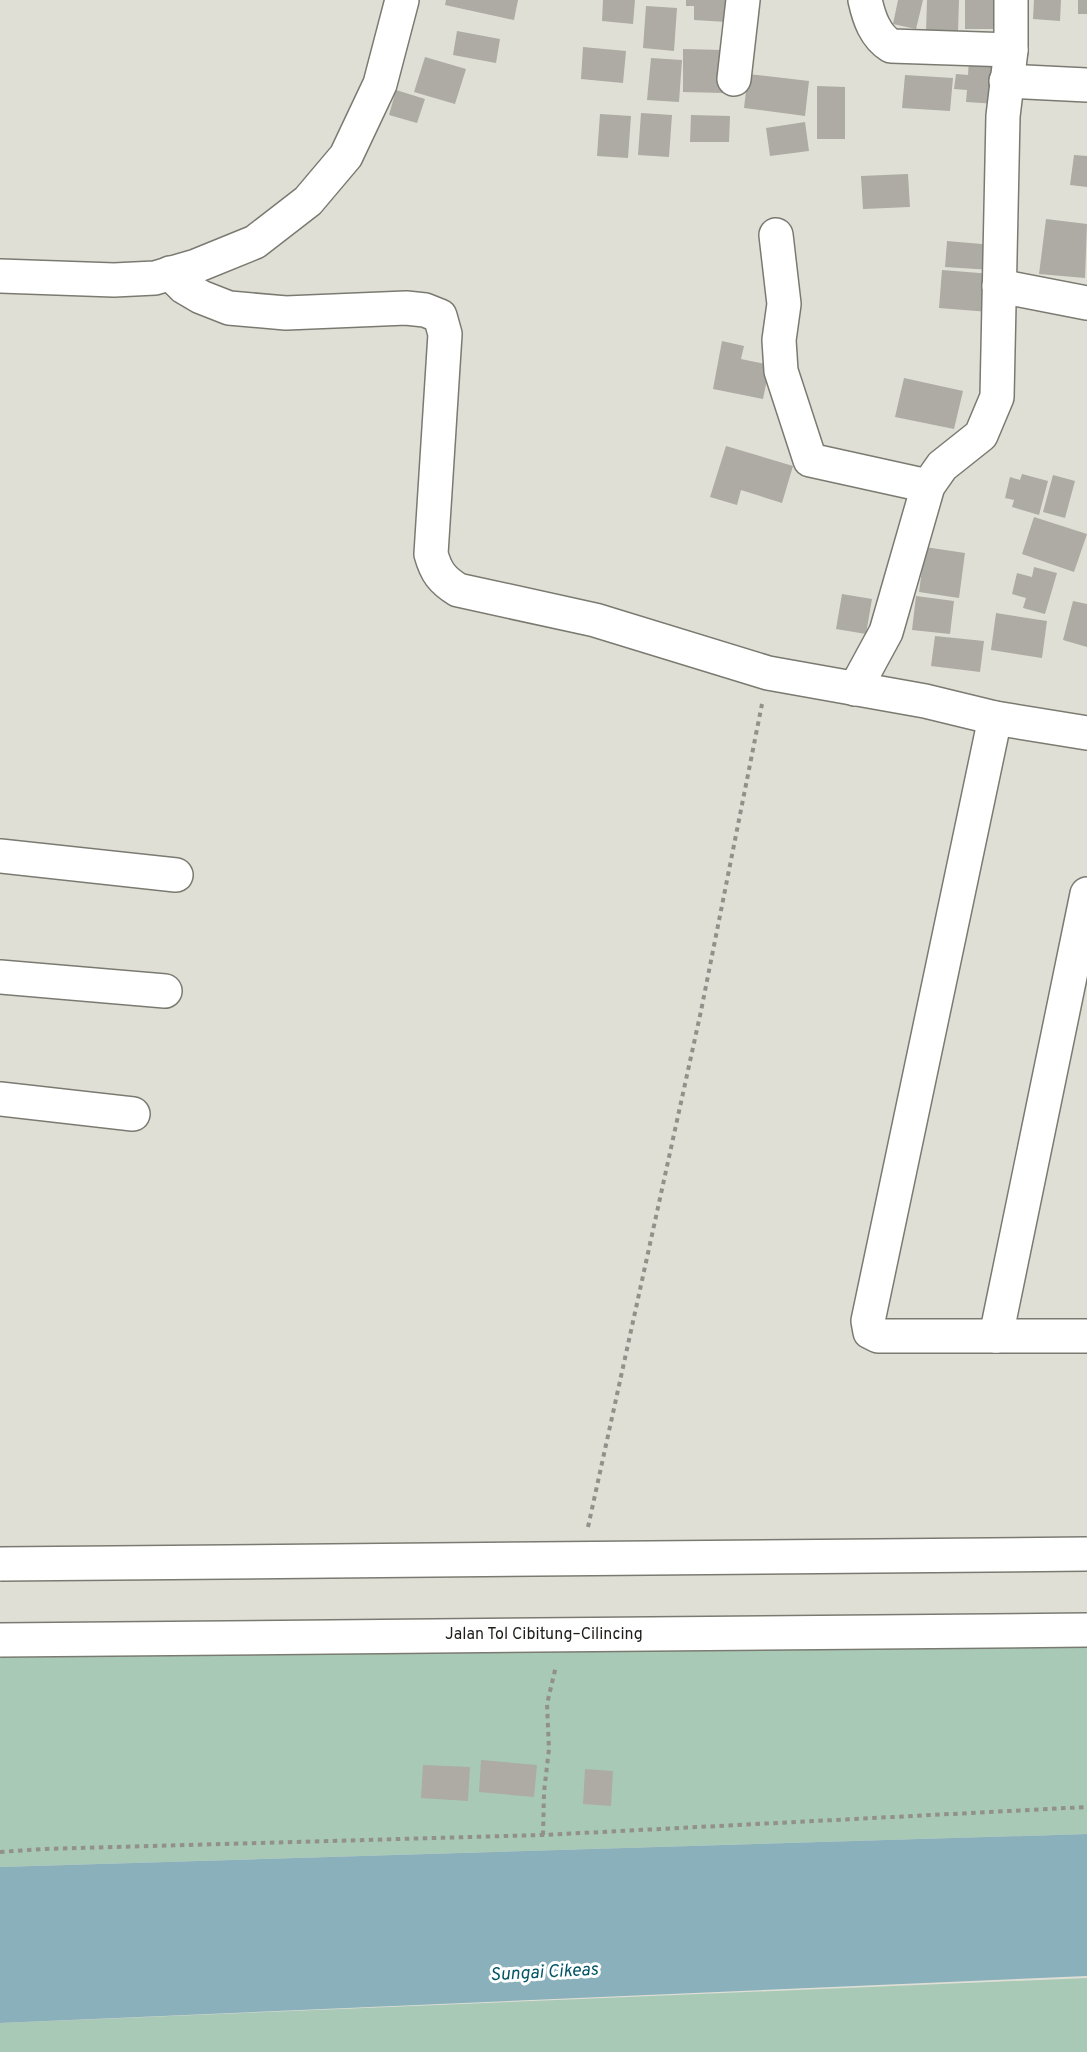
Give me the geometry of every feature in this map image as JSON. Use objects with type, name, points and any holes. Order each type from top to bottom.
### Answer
[{"type":"main road","points":[[0,276],[114,280],[155,278],[196,266],[255,242],[308,201],[346,156],[380,84],[402,0]]},
{"type":"main road","points":[[734,79],[743,0]]},
{"type":"main road","points":[[865,0],[880,39],[891,46],[1006,85],[1087,86]]},
{"type":"main road","points":[[855,688],[886,632],[928,486],[942,466],[981,435],[997,397],[1006,85],[1011,0]]},
{"type":"main road","points":[[776,235],[784,304],[779,340],[781,371],[808,457],[813,462],[928,486]]},
{"type":"main road","points":[[170,273],[184,287],[201,297],[229,308],[286,313],[406,308],[425,310],[440,316],[446,334],[431,554],[436,572],[458,590],[595,620],[768,673],[925,701],[995,718],[1087,733]]},
{"type":"main road","points":[[999,286],[1087,303]]},
{"type":"main road","points":[[995,718],[868,1321],[870,1332],[878,1336],[1087,1336]]},
{"type":"main road","points":[[0,856],[176,874]]},
{"type":"main road","points":[[996,1336],[1087,894]]},
{"type":"main road","points":[[0,977],[165,991]]},
{"type":"main road","points":[[0,1099],[133,1113]]},
{"type":"main road","points":[[0,1564],[1087,1554]]},
{"type":"main road","name":"Jalan Tol Cibitung–Cilincing","points":[[0,1640],[1087,1630]]},
{"type":"path","points":[[585,1536],[701,1011],[768,673]]},
{"type":"path","points":[[543,1835],[544,1792],[549,1749],[547,1704],[557,1659]]},
{"type":"path","points":[[0,1852],[543,1835],[1087,1807]]},
{"type":"green space","points":[[1087,1630],[1087,1834],[0,1867],[0,1640]]},
{"type":"green space","points":[[1087,1978],[1087,2052],[0,2052],[0,2023]]},
{"type":"water","name":"Sungai Cikeas","points":[[1087,1834],[1087,1976],[0,2023],[0,1867]]},
{"type":"building","points":[[446,0],[518,0],[514,20],[445,5]]},
{"type":"building","points":[[603,0],[635,0],[633,24],[602,21]]},
{"type":"building","points":[[686,0],[728,0],[727,22],[694,20],[694,6],[686,6]]},
{"type":"building","points":[[898,0],[923,0],[916,29],[893,24]]},
{"type":"building","points":[[927,0],[959,0],[958,31],[926,31]]},
{"type":"building","points":[[965,0],[997,0],[997,29],[965,29]]},
{"type":"building","points":[[1034,0],[1061,0],[1060,21],[1033,19]]},
{"type":"building","points":[[1078,0],[1087,0],[1087,14],[1078,14]]},
{"type":"building","points":[[646,6],[677,8],[674,51],[643,48]]},
{"type":"building","points":[[457,31],[500,39],[496,63],[453,55]]},
{"type":"building","points":[[583,47],[626,51],[623,83],[581,79]]},
{"type":"building","points":[[683,49],[723,50],[723,93],[683,92]]},
{"type":"building","points":[[425,57],[466,69],[455,104],[414,92]]},
{"type":"building","points":[[651,58],[682,60],[679,102],[647,100]]},
{"type":"building","points":[[969,58],[1001,60],[998,104],[966,102],[967,90],[954,89],[956,74],[968,75]]},
{"type":"building","points":[[748,74],[809,81],[805,116],[744,108]]},
{"type":"building","points":[[905,75],[953,78],[950,111],[902,108]]},
{"type":"building","points":[[817,86],[845,87],[845,139],[817,139]]},
{"type":"building","points":[[396,90],[425,99],[417,123],[389,115]]},
{"type":"building","points":[[641,113],[672,115],[669,157],[638,155]]},
{"type":"building","points":[[600,114],[631,116],[628,158],[597,156]]},
{"type":"building","points":[[691,115],[730,116],[729,142],[690,142]]},
{"type":"building","points":[[805,122],[809,151],[770,156],[766,128]]},
{"type":"building","points":[[1074,155],[1087,156],[1087,187],[1070,185]]},
{"type":"building","points":[[908,174],[910,207],[863,209],[861,176]]},
{"type":"building","points":[[1046,219],[1087,224],[1085,278],[1039,274]]},
{"type":"building","points":[[947,241],[993,245],[991,270],[945,267]]},
{"type":"building","points":[[942,270],[992,274],[989,312],[939,308]]},
{"type":"building","points":[[722,341],[744,346],[741,359],[770,365],[763,399],[713,389]]},
{"type":"building","points":[[904,378],[963,391],[954,429],[895,417]]},
{"type":"building","points":[[726,446],[793,466],[782,503],[741,490],[737,505],[710,497]]},
{"type":"building","points":[[1022,474],[1048,481],[1039,515],[1012,507],[1014,500],[1005,498],[1010,477],[1020,480]]},
{"type":"building","points":[[1053,475],[1075,481],[1065,518],[1043,512]]},
{"type":"building","points":[[1034,517],[1087,534],[1074,572],[1022,554]]},
{"type":"building","points":[[925,547],[965,553],[959,598],[919,592]]},
{"type":"building","points":[[1034,567],[1057,573],[1045,614],[1023,608],[1026,598],[1012,594],[1017,573],[1032,577]]},
{"type":"building","points":[[842,594],[872,599],[866,634],[836,629]]},
{"type":"building","points":[[916,596],[954,601],[950,634],[912,630]]},
{"type":"building","points":[[1073,601],[1087,604],[1087,647],[1063,640]]},
{"type":"building","points":[[996,613],[1047,621],[1042,658],[991,650]]},
{"type":"building","points":[[935,636],[984,641],[980,672],[931,666]]},
{"type":"building","points":[[481,1760],[537,1765],[534,1797],[479,1792]]},
{"type":"building","points":[[423,1765],[470,1767],[468,1801],[421,1798]]},
{"type":"building","points":[[585,1769],[613,1771],[611,1806],[583,1804]]}]
